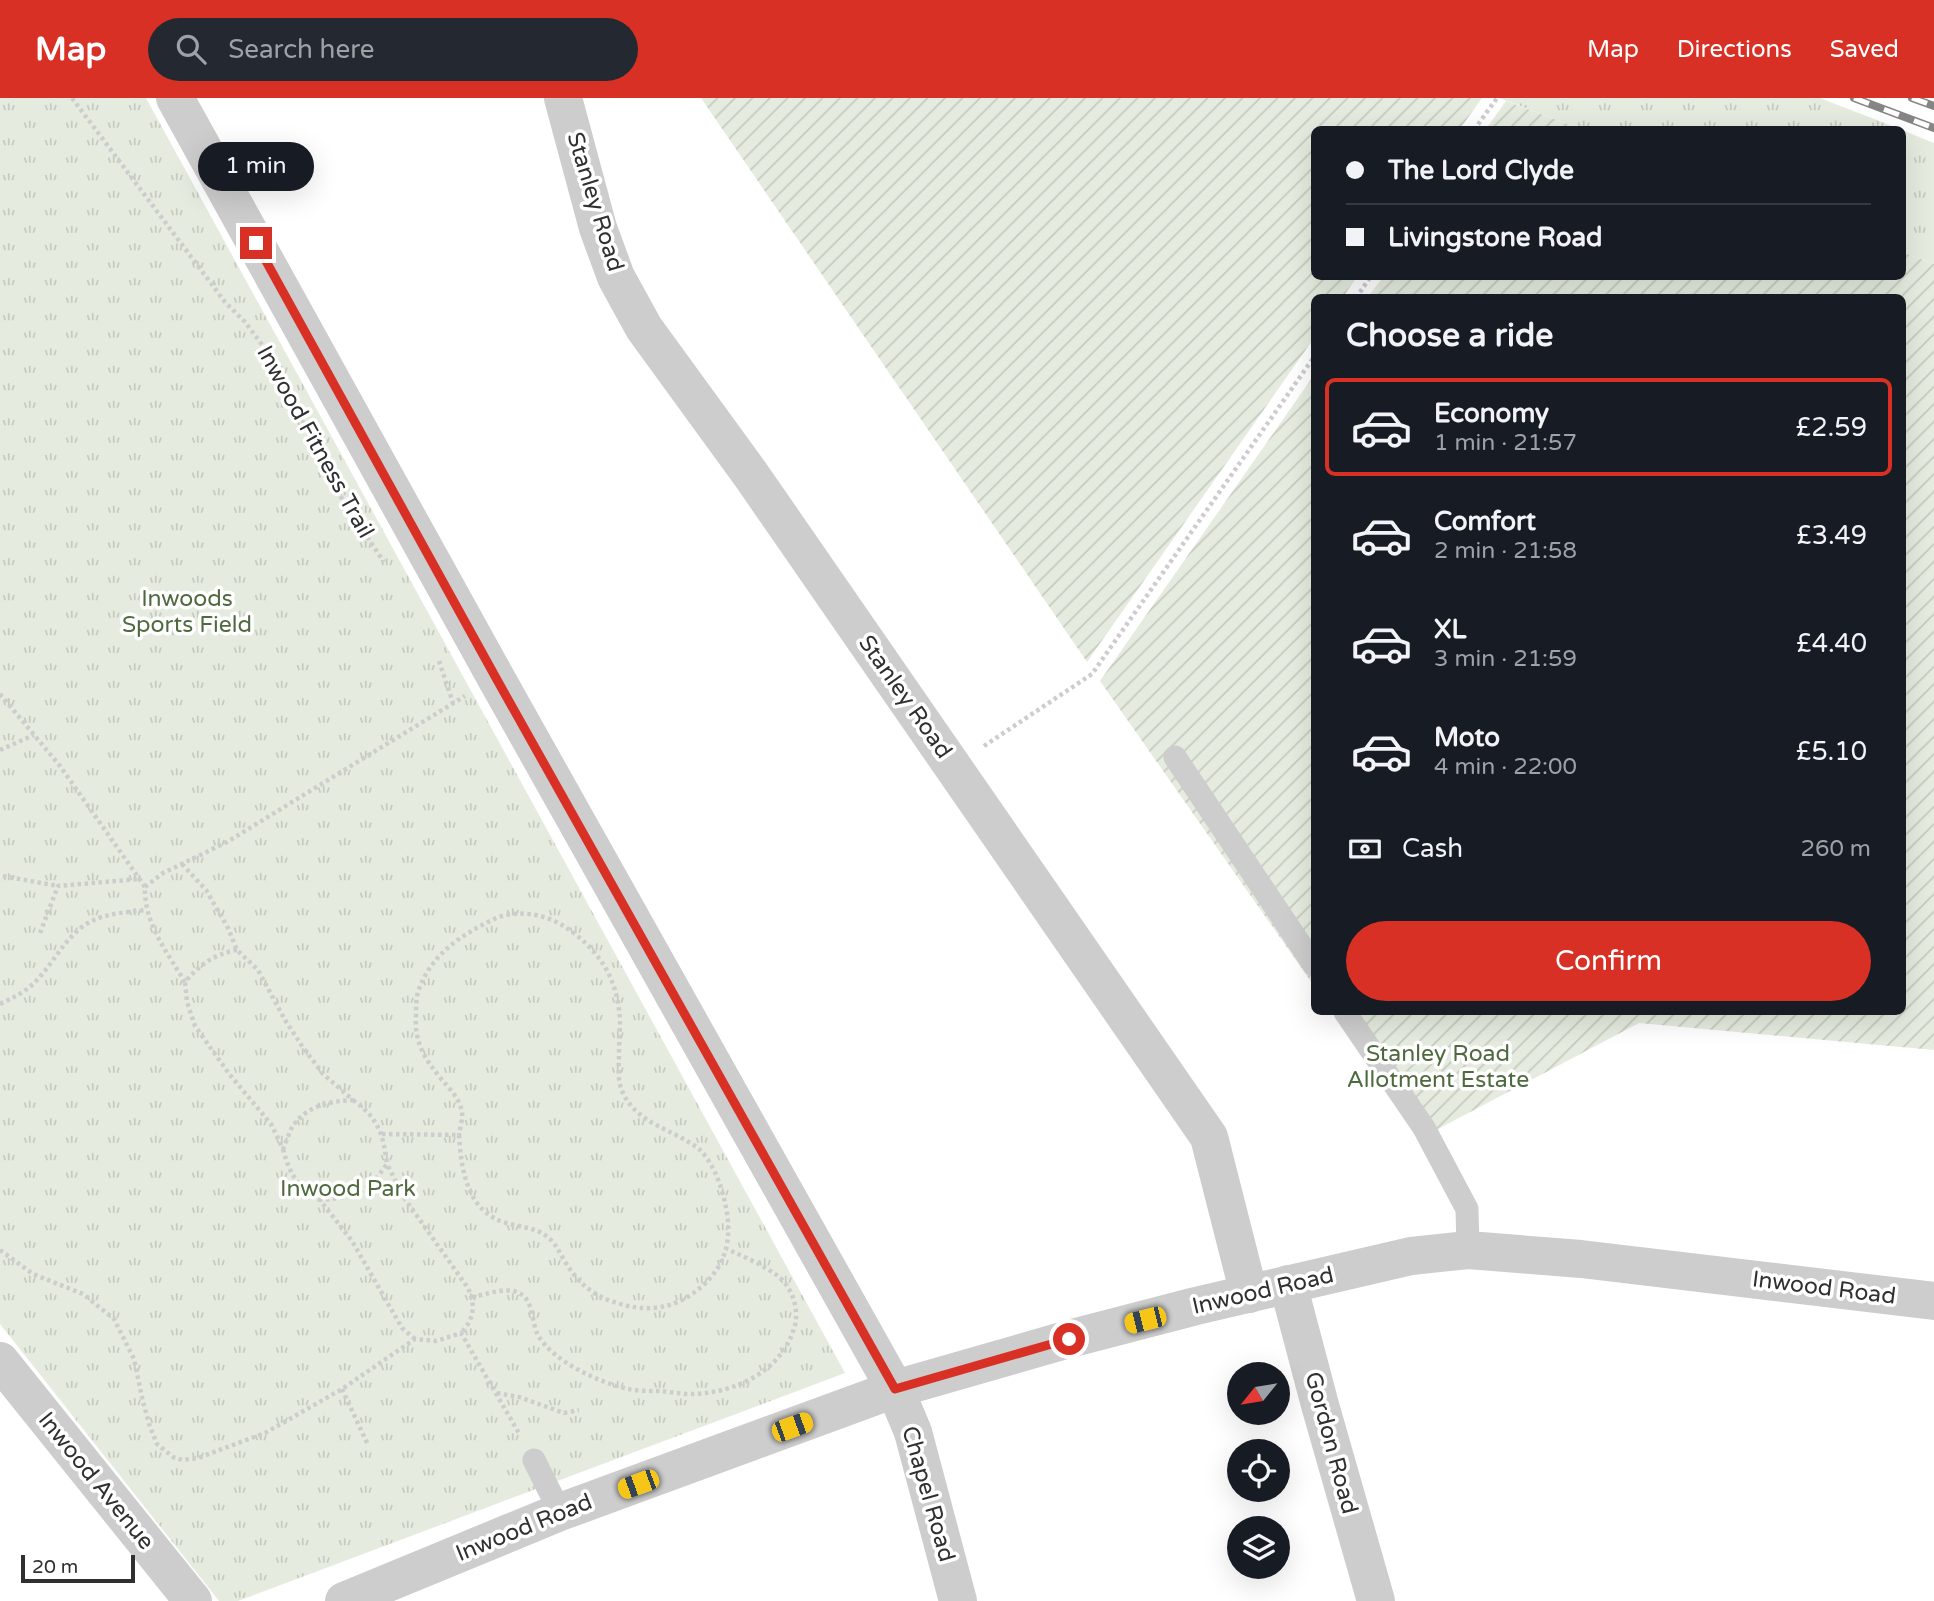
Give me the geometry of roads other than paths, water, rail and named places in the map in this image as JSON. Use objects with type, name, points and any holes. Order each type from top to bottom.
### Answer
[{"type":"street","name":"Chapel Road","points":[[175,98],[496,678],[895,1389],[912,1432],[958,1601]]},
{"type":"street","name":"Stanley Road","points":[[563,98],[598,228],[616,276],[643,327],[751,475],[1209,1137],[1249,1294]]},
{"type":"street","name":"Inwood Road","points":[[344,1601],[560,1512],[895,1389],[1069,1339],[1411,1256],[1468,1250],[1581,1259],[1934,1301]]},
{"type":"street","name":"Gordon Road","points":[[1288,1284],[1376,1601]]},
{"type":"street","name":"Inwood Avenue","points":[[0,1361],[193,1601]]},
{"type":"lane","points":[[1175,757],[1311,961]]},
{"type":"lane","points":[[1347,1015],[1424,1128],[1467,1209],[1468,1250]]},
{"type":"lane","points":[[534,1460],[560,1512]]},
{"type":"railway","points":[[1854,98],[1934,128]]},
{"type":"railway","points":[[1912,98],[1934,106]]},
{"type":"park label","name":"Inwoods Sports Field","points":[[187,612]]},
{"type":"park label","name":"Stanley Road Allotment Estate","points":[[1438,1067]]},
{"type":"park label","name":"Inwood Park","points":[[348,1189]]}]
